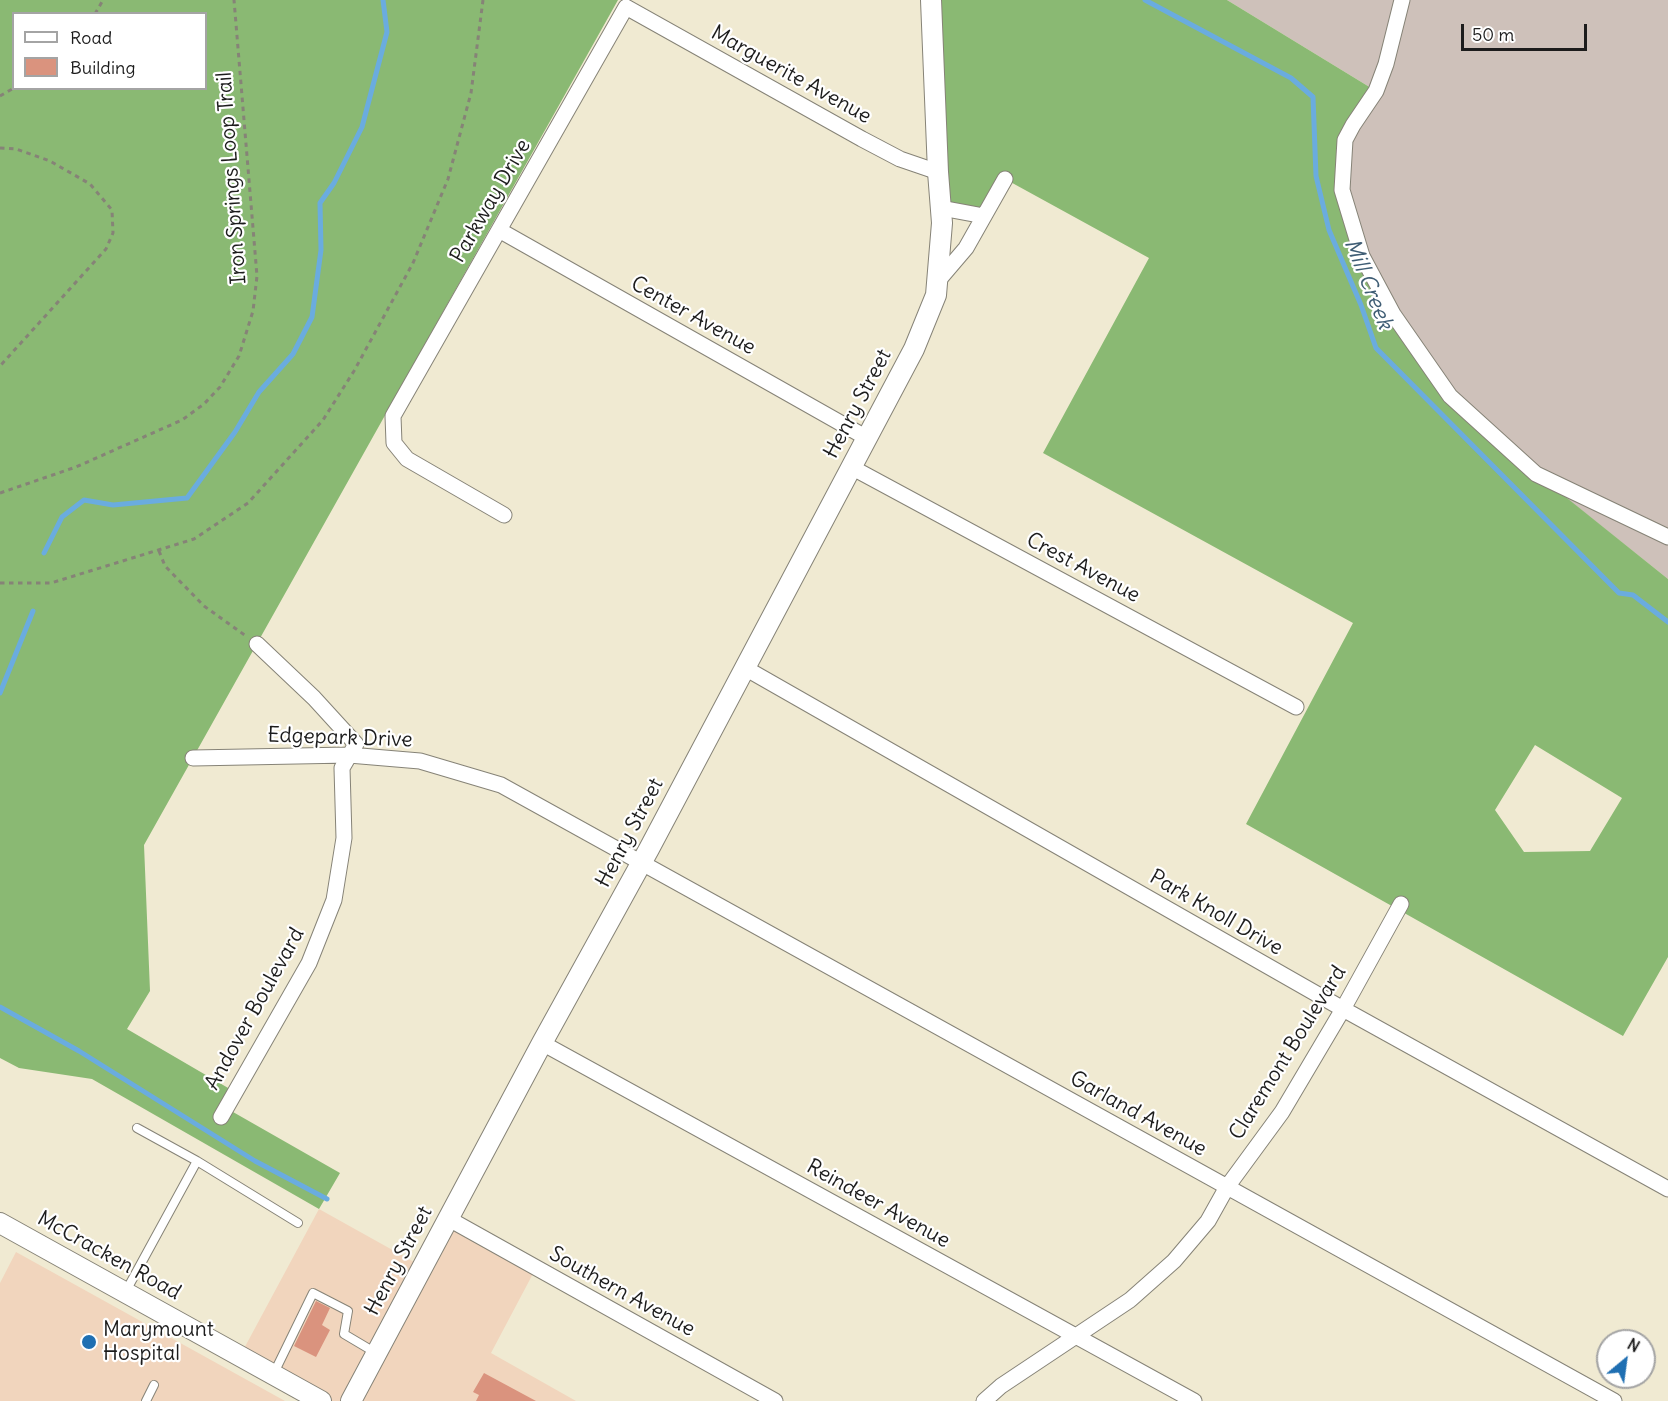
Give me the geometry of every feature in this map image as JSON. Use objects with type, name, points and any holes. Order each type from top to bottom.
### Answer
[{"type":"street","name":"Henry Street","points":[[351,1401],[542,1043],[642,863],[914,349],[936,295],[942,224],[931,0]]},
{"type":"street","points":[[1402,0],[1386,64],[1376,91],[1345,140],[1342,190],[1362,256],[1393,314],[1450,396],[1536,474],[1668,537]]},
{"type":"street","name":"Marguerite Avenue","points":[[626,7],[862,139],[900,159],[938,172]]},
{"type":"street","name":"Parkway Drive","points":[[504,515],[407,459],[394,443],[393,416],[626,7]]},
{"type":"street","name":"Henry Street","points":[[937,282],[966,249],[1005,179]]},
{"type":"street","points":[[941,208],[984,216]]},
{"type":"street","name":"Center Avenue","points":[[499,230],[867,438]]},
{"type":"street","name":"Crest Avenue","points":[[851,466],[1296,707]]},
{"type":"street","name":"Andover Boulevard","points":[[220,1117],[309,963],[334,900],[344,838],[342,768],[356,744],[314,698],[257,644]]},
{"type":"street","name":"Park Knoll Drive","points":[[745,668],[1343,1009],[1667,1187]]},
{"type":"street","name":"Edgepark Drive","points":[[193,758],[350,755],[420,761],[501,785],[642,863]]},
{"type":"street","name":"Garland Avenue","points":[[642,863],[1614,1401]]},
{"type":"street","name":"Claremont Boulevard","points":[[984,1401],[1001,1386],[1130,1300],[1174,1261],[1208,1221],[1227,1187],[1282,1112],[1401,904]]},
{"type":"street","name":"Reindeer Avenue","points":[[542,1043],[1194,1401]]},
{"type":"street","name":"Southern Avenue","points":[[448,1219],[775,1401]]},
{"type":"street","name":"McCracken Road","points":[[0,1223],[321,1401]]},
{"type":"lane","points":[[137,1128],[197,1161],[298,1223]]},
{"type":"lane","points":[[125,1292],[197,1161]]},
{"type":"lane","points":[[273,1374],[313,1293],[348,1311],[344,1334],[377,1353]]},
{"type":"lane","points":[[146,1401],[154,1385]]},
{"type":"path","name":"Iron Springs Loop Trail","points":[[0,493],[76,467],[182,420],[204,404],[220,387],[239,356],[253,311],[257,276],[234,0]]},
{"type":"path","points":[[0,583],[51,583],[194,539],[248,503],[322,420],[354,371],[413,263],[448,179],[471,93],[483,0]]},
{"type":"path","points":[[0,148],[16,149],[50,161],[90,184],[112,210],[113,233],[106,249],[0,366]]},
{"type":"path","points":[[159,551],[165,566],[204,606],[257,644]]},
{"type":"shaded area","points":[[1227,0],[1668,0],[1668,579],[1536,474],[1450,396],[1393,314],[1342,190],[1345,140],[1376,91]]},
{"type":"shaded area","points":[[319,1209],[423,1267],[449,1219],[536,1268],[491,1353],[576,1401],[321,1401],[240,1356]]},
{"type":"shaded area","name":"Marymount Hospital","points":[[16,1252],[285,1401],[0,1401],[0,1283]]},
{"type":"green space","points":[[0,0],[618,0],[144,845],[150,991],[127,1029],[235,1092],[226,1108],[340,1173],[319,1209],[92,1079],[19,1068],[0,1058]]},
{"type":"green space","points":[[931,0],[1227,0],[1376,91],[1353,125],[1342,190],[1362,256],[1450,396],[1537,474],[1668,579],[1668,957],[1623,1036],[1246,824],[1353,623],[1043,453],[1149,258],[1005,179],[984,216],[941,208]],"holes":[[[1535,745],[1622,798],[1590,851],[1524,852],[1495,810]]]},
{"type":"building","points":[[316,1301],[330,1308],[322,1325],[330,1330],[316,1357],[294,1346]]},
{"type":"building","points":[[484,1373],[536,1401],[476,1401],[479,1395],[473,1392]]},
{"type":"waterway","points":[[44,553],[62,517],[84,500],[113,505],[187,498],[235,432],[259,392],[293,354],[312,317],[321,250],[320,203],[334,183],[362,127],[387,32],[383,0]]},
{"type":"waterway","name":"Mill Creek","points":[[1145,0],[1291,78],[1313,97],[1316,176],[1329,230],[1361,305],[1376,348],[1619,593],[1633,595],[1668,622]]},
{"type":"waterway","points":[[0,693],[33,611]]},
{"type":"waterway","points":[[0,1007],[79,1051],[255,1161],[327,1199]]},
{"type":"place","name":"Marymount Hospital","points":[[89,1342]]}]
